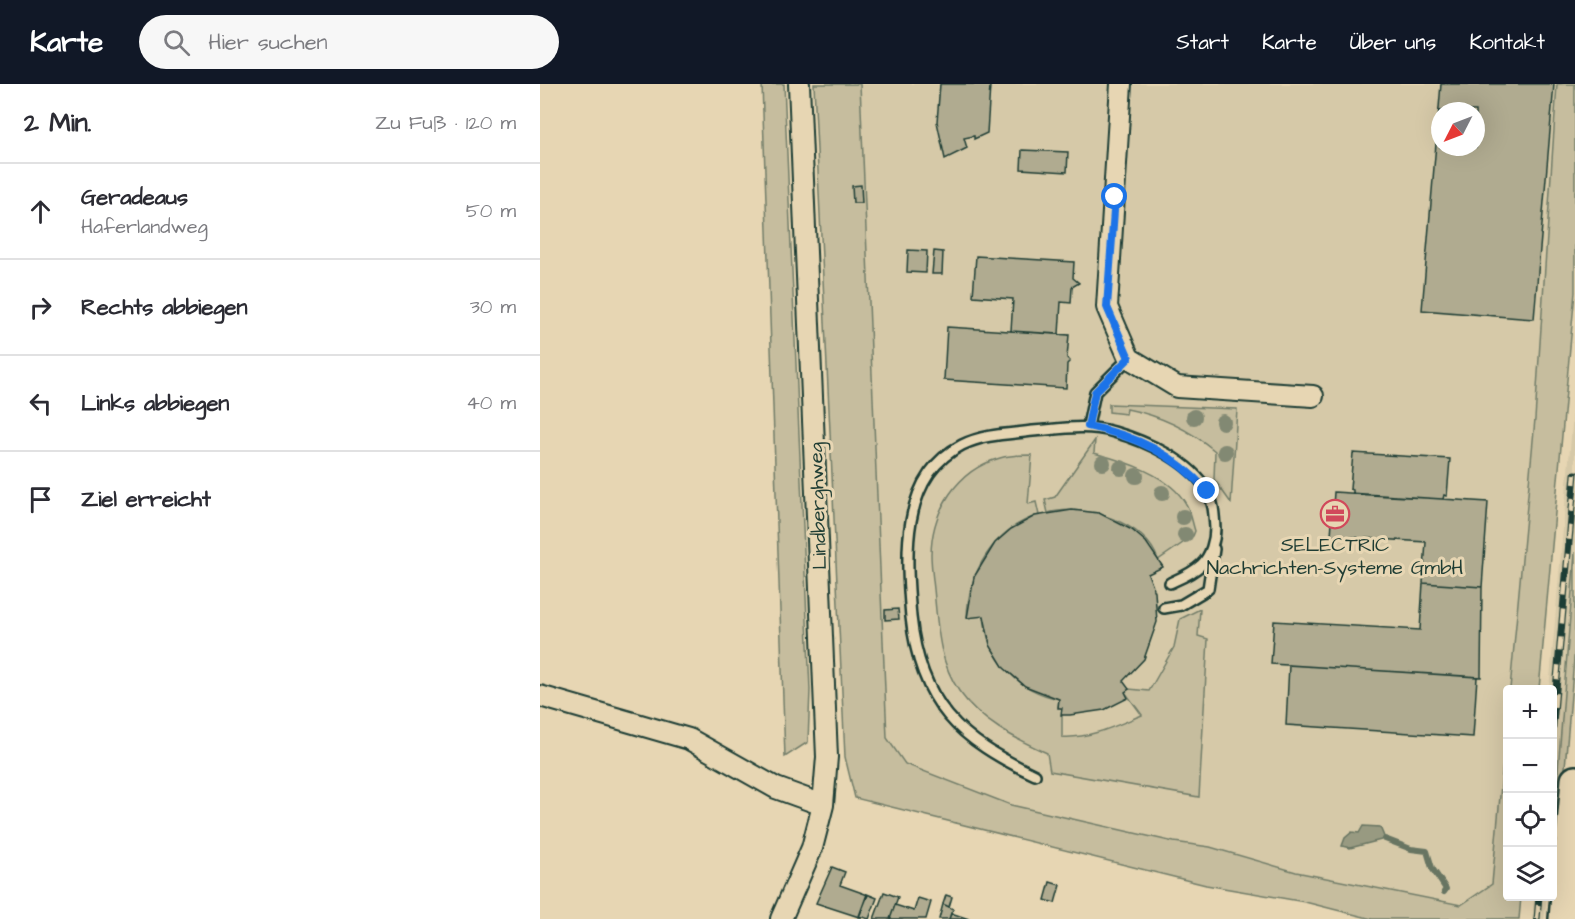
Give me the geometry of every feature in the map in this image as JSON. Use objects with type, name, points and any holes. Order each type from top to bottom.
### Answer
[{"type":"main road","points":[[1563,919],[1575,780]]},
{"type":"street","name":"Lindberghweg","points":[[781,919],[812,848],[823,805],[827,757],[799,84]]},
{"type":"street","points":[[1121,84],[1107,307],[1129,358],[1177,387],[1313,396]]},
{"type":"street","points":[[540,696],[689,739],[776,788],[823,805]]},
{"type":"lane","points":[[1088,426],[1095,392],[1129,358]]},
{"type":"lane","points":[[1035,776],[993,756],[962,733],[940,705],[921,668],[913,632],[909,587],[909,527],[921,489],[932,471],[944,457],[961,446],[994,435],[1088,426],[1136,439],[1180,464],[1207,491],[1214,507],[1214,564],[1208,589],[1181,605],[1164,608]]},
{"type":"lane","points":[[1170,583],[1202,565],[1210,555],[1215,534]]},
{"type":"shaded area","points":[[762,84],[784,84],[810,690],[808,742],[785,757]]},
{"type":"shaded area","points":[[814,84],[860,84],[887,738],[905,764],[1011,805],[1174,842],[1210,847],[1296,872],[1461,905],[1492,884],[1503,763],[1503,901],[1521,901],[1519,919],[1372,919],[1305,902],[1206,885],[855,798],[845,757]]},
{"type":"shaded area","points":[[860,84],[1557,84],[1535,419],[1510,685],[1503,685],[1503,763],[1492,884],[1461,905],[1296,872],[1211,847],[1206,885],[855,798],[887,738]]},
{"type":"shaded area","points":[[1557,84],[1575,84],[1575,292],[1539,685],[1510,685],[1535,419]]},
{"type":"shaded area","points":[[1575,391],[1575,553],[1557,783],[1557,685],[1549,685]]},
{"type":"shaded area","points":[[1109,404],[1237,409],[1231,503],[1214,479],[1215,451],[1174,424],[1152,415],[1127,409],[1126,414],[1109,412]]},
{"type":"shaded area","points":[[1095,440],[1094,453],[1119,460],[1158,477],[1179,494],[1190,514],[1195,531],[1193,536],[1158,560],[1152,547],[1141,535],[1112,518],[1078,511],[1048,513],[1045,500],[1055,497]]},
{"type":"shaded area","points":[[1032,455],[1028,504],[1036,502],[1039,515],[1008,531],[986,556],[972,585],[967,617],[984,616],[991,646],[998,659],[1018,680],[1030,689],[1059,699],[1058,707],[1062,708],[1062,737],[1072,737],[1103,730],[1142,715],[1125,692],[1129,689],[1149,691],[1174,647],[1180,619],[1200,609],[1198,636],[1208,639],[1199,797],[1050,771],[1047,753],[1010,735],[977,712],[953,680],[944,658],[937,624],[931,554],[936,522],[950,494],[971,472],[1000,458]]},
{"type":"shaded area","points":[[1575,552],[1575,647],[1557,864],[1557,783]]},
{"type":"shaded area","points":[[1363,826],[1380,827],[1385,839],[1350,848],[1342,846],[1345,838],[1352,832],[1359,833]]},
{"type":"shaded area","points":[[1534,901],[1546,901],[1544,919],[1532,919]]},
{"type":"building","points":[[940,84],[990,86],[987,133],[974,139],[974,136],[964,138],[967,148],[945,159],[937,122]]},
{"type":"building","points":[[1441,84],[1554,84],[1534,319],[1422,310],[1435,156],[1485,156],[1485,102],[1439,102]]},
{"type":"building","points":[[1022,150],[1068,152],[1067,172],[1021,169]]},
{"type":"building","points":[[861,185],[862,203],[853,203],[852,186]]},
{"type":"building","points":[[908,250],[927,251],[926,273],[907,272]]},
{"type":"building","points":[[934,251],[943,252],[942,274],[932,274]]},
{"type":"building","points":[[976,256],[1074,262],[1073,278],[1079,283],[1072,287],[1071,303],[1061,302],[1059,334],[1011,331],[1013,299],[973,296]]},
{"type":"building","points":[[947,327],[1069,335],[1067,358],[1070,361],[1067,364],[1066,388],[944,380]]},
{"type":"building","points":[[1353,453],[1450,459],[1447,496],[1444,495],[1443,499],[1353,494],[1353,490],[1350,489]]},
{"type":"building","points":[[1334,492],[1488,502],[1482,587],[1423,583],[1426,542],[1331,536]]},
{"type":"building","points":[[1072,510],[1099,513],[1132,530],[1146,542],[1163,567],[1148,574],[1155,592],[1157,622],[1144,659],[1123,681],[1129,689],[1125,692],[1128,698],[1104,710],[1061,715],[1062,708],[1058,708],[1059,699],[1025,686],[1004,668],[990,645],[984,616],[967,618],[974,577],[995,543],[1011,529],[1035,516]]},
{"type":"building","points":[[1423,583],[1482,587],[1481,677],[1271,664],[1274,621],[1420,630]]},
{"type":"building","points":[[898,609],[899,619],[885,620],[885,610]]},
{"type":"building","points":[[1289,665],[1477,677],[1473,737],[1286,725]]},
{"type":"building","points":[[832,867],[845,872],[840,885],[868,895],[859,917],[816,903]]},
{"type":"building","points":[[1050,882],[1060,885],[1055,903],[1045,900]]},
{"type":"building","points":[[884,892],[898,897],[890,919],[874,919]]},
{"type":"building","points":[[867,894],[877,898],[869,919],[859,916]]},
{"type":"building","points":[[946,895],[952,897],[949,907],[943,904]]},
{"type":"building","points":[[918,898],[931,902],[926,919],[890,919],[895,905],[914,911]]},
{"type":"building","points":[[943,904],[953,909],[949,919],[939,919]]},
{"type":"building","points":[[951,913],[969,919],[949,919]]},
{"type":"waterway","points":[[1385,839],[1411,849],[1427,851],[1432,868],[1446,889],[1444,892]]},
{"type":"railway","points":[[1556,685],[1575,474]]},
{"type":"railway","points":[[1537,919],[1539,901]]},
{"type":"place","name":"SELECTRIC Nachrichten-Systeme GmbH","points":[[1335,514]]},
{"type":"route","points":[[1115,197],[1107,307],[1129,358],[1095,392],[1088,426],[1113,431],[1166,453],[1194,476],[1207,491]]}]
